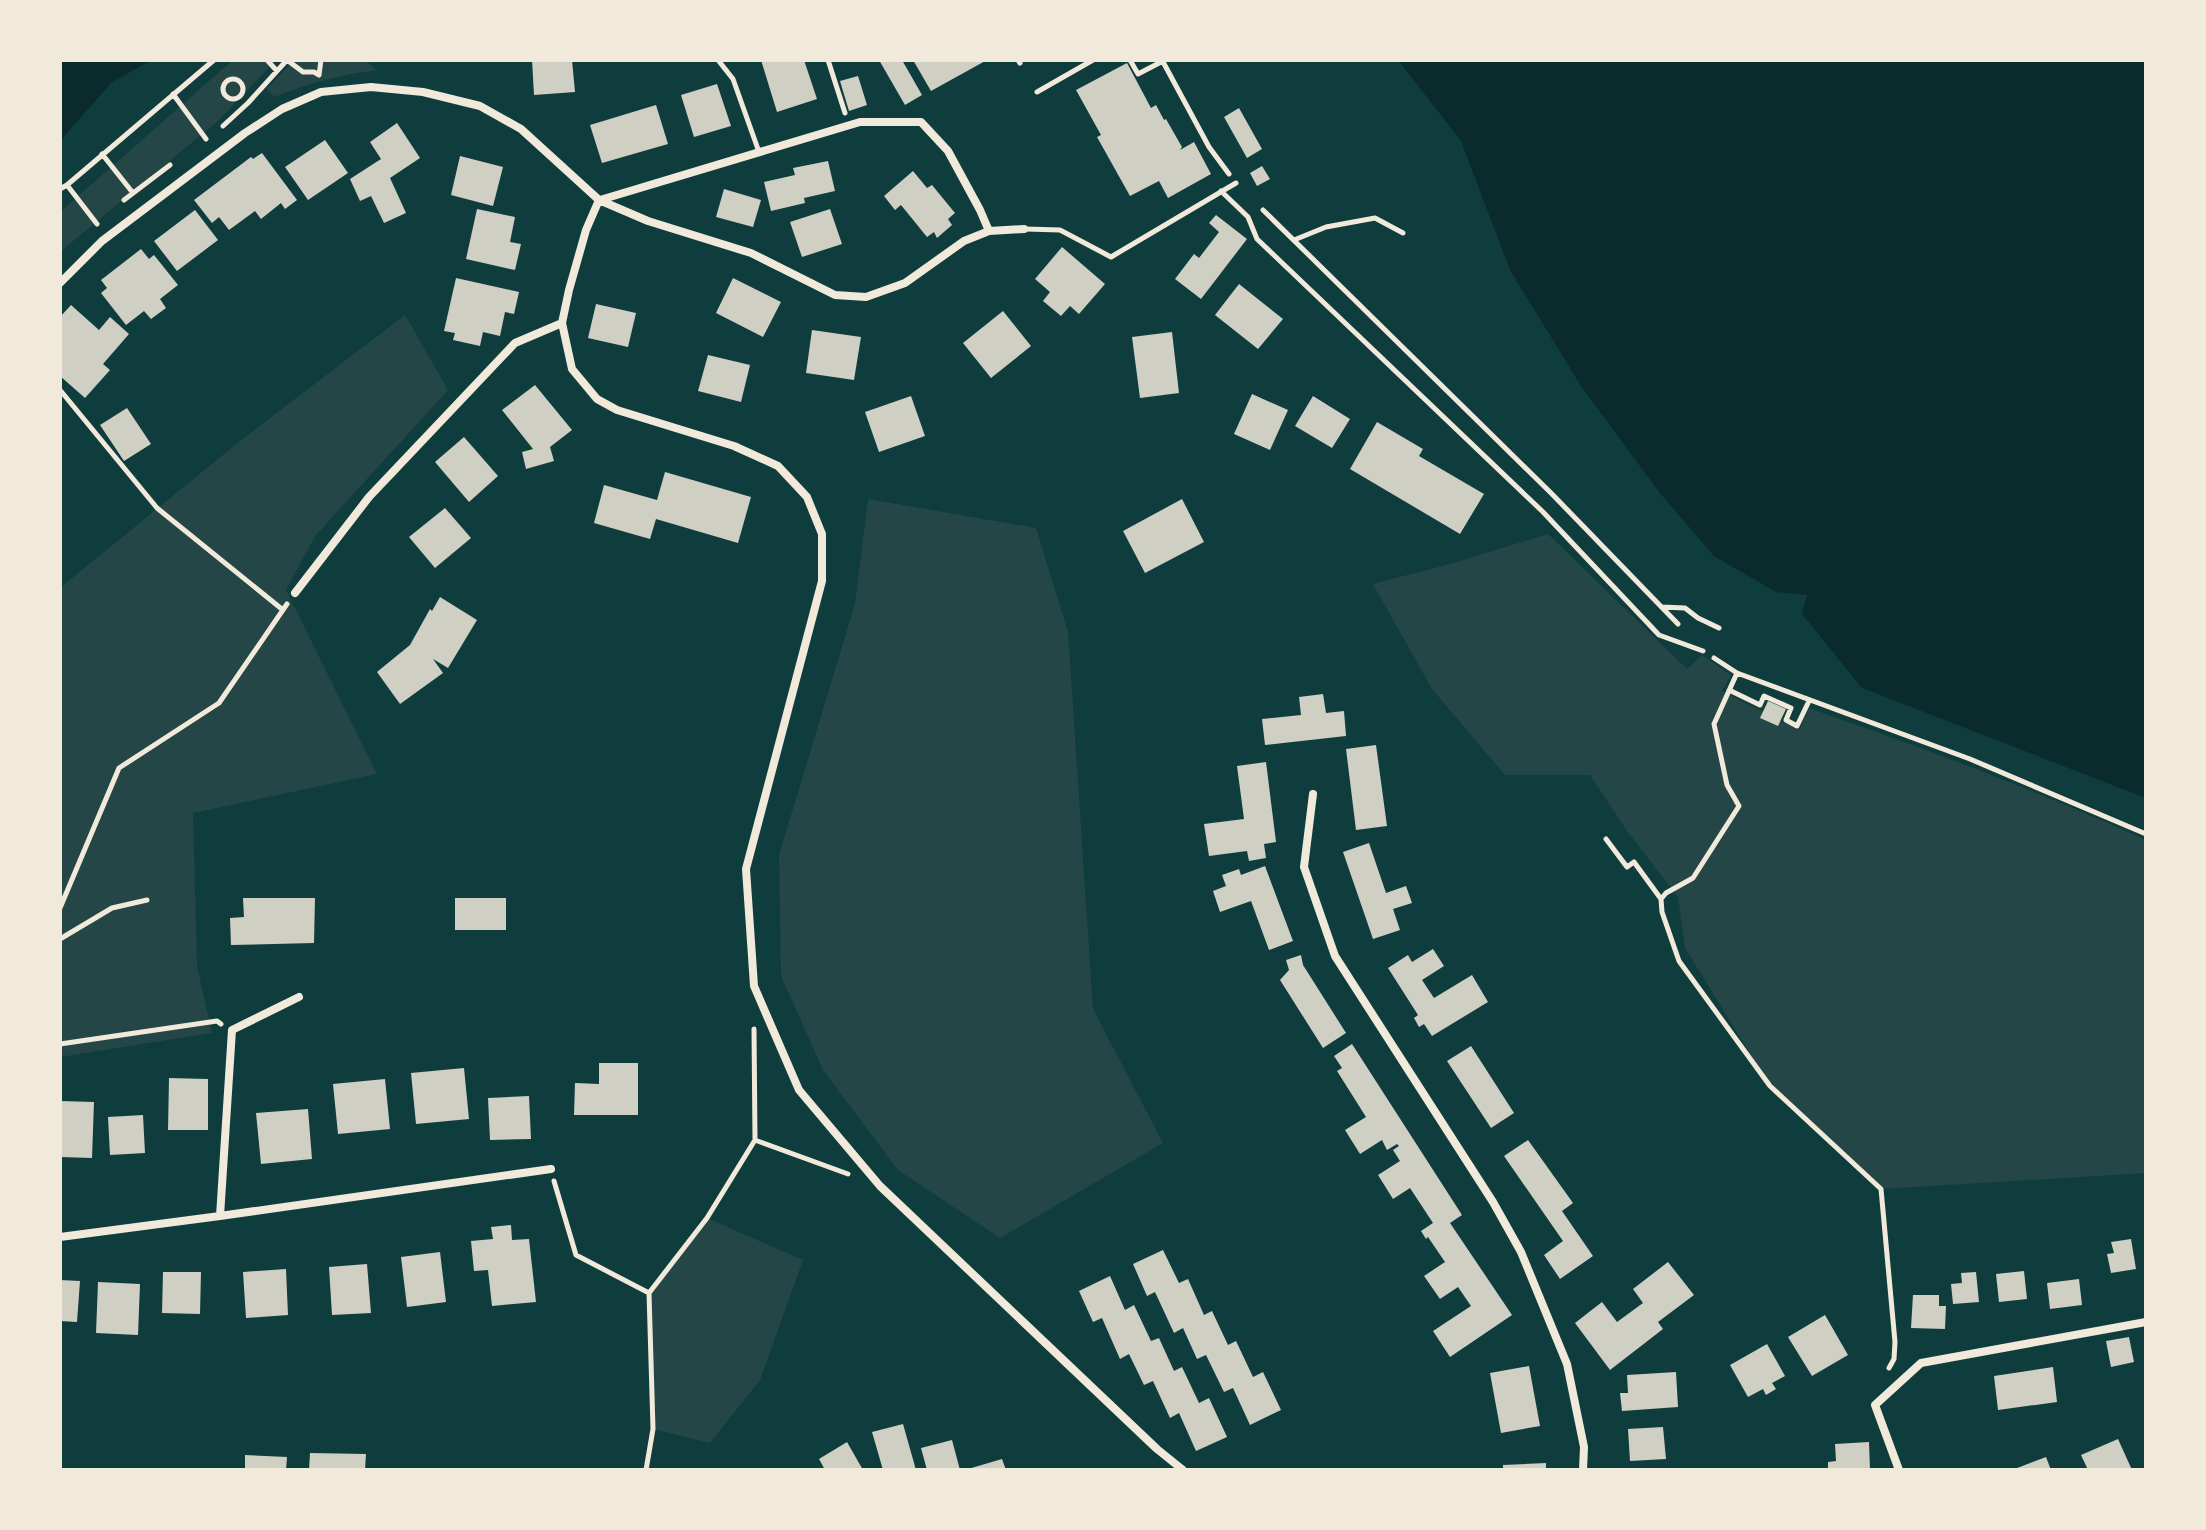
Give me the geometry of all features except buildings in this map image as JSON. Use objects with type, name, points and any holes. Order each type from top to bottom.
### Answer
[{"type":"street","points":[[60,283],[102,241],[245,133],[282,109],[321,92],[371,87],[423,92],[480,106],[521,129],[599,200],[648,221],[751,253],[835,295],[866,297],[905,283],[964,241],[989,231],[1024,229]]},
{"type":"street","points":[[989,231],[948,151],[921,122],[860,122],[599,200],[586,230],[562,323],[572,369],[597,399],[617,410],[734,446],[778,466],[807,497],[822,534],[822,581],[746,869],[754,986],[799,1090],[880,1186],[1157,1449],[1183,1470]]},
{"type":"street","points":[[295,593],[369,497],[515,343],[562,323]]},
{"type":"street","points":[[1313,794],[1304,867],[1335,956],[1493,1202],[1521,1252],[1567,1364],[1584,1447],[1583,1470]]},
{"type":"street","points":[[220,1216],[232,1030],[299,997]]},
{"type":"street","points":[[60,1237],[551,1169]]},
{"type":"street","points":[[1899,1470],[1875,1405],[1921,1363],[2146,1322]]},
{"type":"lane","points":[[718,60],[733,79],[759,152]]},
{"type":"lane","points":[[1024,229],[1060,230],[1111,257],[1236,183]]},
{"type":"lane","points":[[1221,191],[1248,217],[1257,239],[1543,512],[1659,635],[1703,651]]},
{"type":"path","points":[[60,189],[214,60]]},
{"type":"path","points":[[267,60],[277,71]]},
{"type":"path","points":[[194,148],[248,103],[287,60],[303,72],[319,75]]},
{"type":"path","points":[[828,60],[848,125]]},
{"type":"path","points":[[1037,92],[1093,60]]},
{"type":"path","points":[[1130,60],[1138,74],[1162,60],[1209,147],[1236,183],[1551,493],[1703,651],[1737,673],[1970,759],[2146,834]]},
{"type":"path","points":[[238,79],[242,83],[244,90],[241,96],[235,99],[225,95],[223,89],[228,80],[238,79]]},
{"type":"path","points":[[173,94],[206,139]]},
{"type":"path","points":[[241,96],[248,103]]},
{"type":"path","points":[[102,154],[133,193]]},
{"type":"path","points":[[119,205],[182,157]]},
{"type":"path","points":[[67,185],[97,224]]},
{"type":"path","points":[[86,233],[108,214]]},
{"type":"path","points":[[1294,240],[1326,227],[1375,218],[1403,233]]},
{"type":"path","points":[[60,390],[157,508],[284,610]]},
{"type":"path","points":[[60,908],[119,768],[219,703],[295,593]]},
{"type":"path","points":[[1661,607],[1685,608],[1719,628]]},
{"type":"path","points":[[1661,899],[1693,878],[1739,806],[1727,785],[1714,724],[1737,673]]},
{"type":"path","points":[[1729,690],[1760,705],[1764,696],[1791,708],[1786,720],[1797,726],[1809,701]]},
{"type":"path","points":[[1606,839],[1627,867],[1634,862],[1661,899],[1662,912],[1679,961],[1770,1086],[1881,1189],[1895,1342],[1894,1359],[1888,1370]]},
{"type":"path","points":[[60,939],[112,908],[147,900]]},
{"type":"path","points":[[646,1470],[653,1429],[649,1293],[707,1218],[755,1140],[754,986]]},
{"type":"path","points":[[60,1044],[217,1021],[232,1030]]},
{"type":"path","points":[[755,1140],[880,1186]]},
{"type":"path","points":[[551,1169],[576,1255],[649,1293]]},
{"type":"shaded area","points":[[60,60],[152,60],[112,82],[60,141]]},
{"type":"shaded area","points":[[233,60],[276,60],[219,120],[60,252],[60,212]]},
{"type":"shaded area","points":[[294,60],[364,60],[377,70],[325,80],[274,97],[267,89]]},
{"type":"shaded area","points":[[1398,60],[2146,60],[2146,798],[1862,688],[1802,614],[1807,595],[1776,592],[1714,556],[1659,492],[1581,386],[1510,270],[1461,141]]},
{"type":"shaded area","points":[[405,315],[448,390],[315,536],[286,590],[377,774],[193,813],[197,966],[212,1033],[60,1057],[60,588],[240,441]]},
{"type":"shaded area","points":[[868,499],[1036,528],[1068,632],[1093,1009],[1163,1143],[1000,1238],[898,1170],[823,1070],[781,976],[779,855],[855,604]]},
{"type":"shaded area","points":[[1548,534],[1687,669],[1702,655],[1731,675],[1722,691],[1799,730],[1809,708],[1979,770],[2146,840],[2146,1173],[1881,1189],[1770,1086],[1685,948],[1678,897],[1627,831],[1590,775],[1505,775],[1432,689],[1373,584]]},
{"type":"shaded area","points":[[707,1218],[803,1260],[760,1380],[710,1443],[653,1429],[649,1293]]}]
